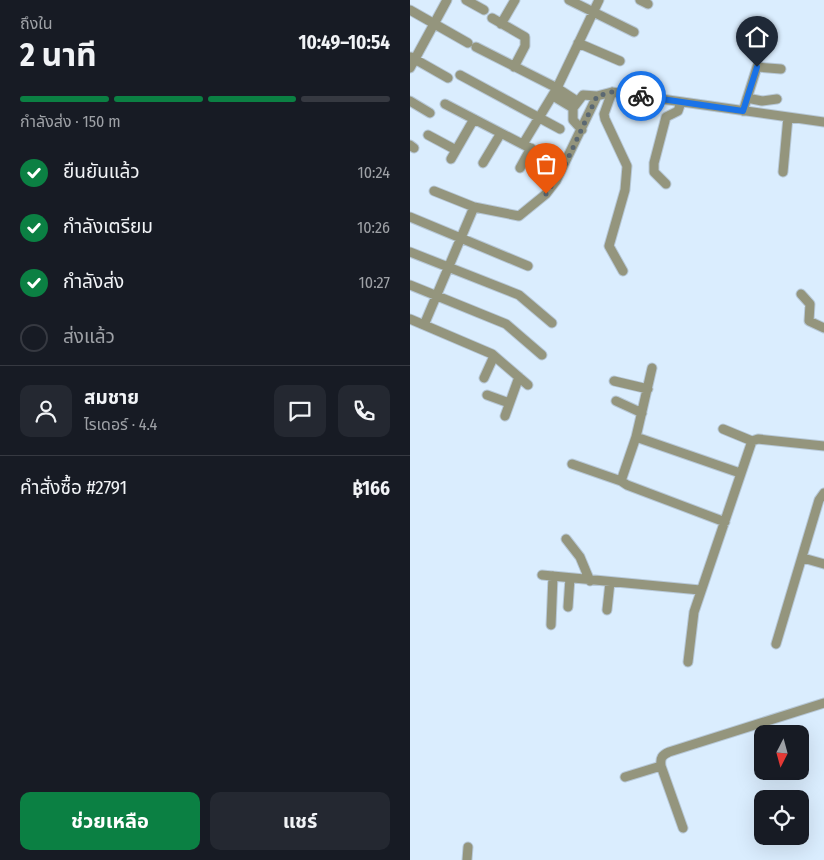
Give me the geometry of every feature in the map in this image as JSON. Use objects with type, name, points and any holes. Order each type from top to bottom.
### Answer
[{"type":"street","points":[[447,0],[412,61],[448,78]]},
{"type":"street","points":[[466,0],[484,10]]},
{"type":"street","points":[[501,24],[515,0]]},
{"type":"street","points":[[569,0],[634,32]]},
{"type":"street","points":[[520,168],[540,116],[555,92],[599,0]]},
{"type":"street","points":[[410,10],[514,67],[575,104]]},
{"type":"street","points":[[492,18],[525,37],[526,40],[514,67]]},
{"type":"street","points":[[578,43],[620,62]]},
{"type":"street","points":[[743,111],[757,67],[781,69]]},
{"type":"street","points":[[460,75],[540,116],[560,129]]},
{"type":"street","points":[[582,130],[573,120],[575,104],[583,95],[597,96],[612,92],[824,122]]},
{"type":"street","points":[[612,92],[604,114],[605,120],[627,166],[625,190],[608,246],[623,271]]},
{"type":"street","points":[[434,191],[474,207],[518,216],[546,194],[564,167],[597,96]]},
{"type":"street","points":[[747,98],[762,101],[776,99]]},
{"type":"street","points":[[410,101],[430,113]]},
{"type":"street","points":[[666,184],[654,172],[654,163],[666,117],[678,111],[680,102]]},
{"type":"street","points":[[445,104],[551,159]]},
{"type":"street","points":[[783,172],[788,117]]},
{"type":"street","points":[[451,159],[474,119]]},
{"type":"street","points":[[483,163],[501,133]]},
{"type":"street","points":[[428,135],[456,150]]},
{"type":"street","points":[[424,325],[474,207]]},
{"type":"street","points":[[411,219],[528,266]]},
{"type":"street","points":[[410,252],[518,295],[552,323]]},
{"type":"street","points":[[410,286],[506,324],[542,355]]},
{"type":"street","points":[[801,294],[810,304],[808,321],[824,328]]},
{"type":"street","points":[[410,319],[494,356],[528,385]]},
{"type":"street","points":[[484,378],[494,356]]},
{"type":"street","points":[[621,481],[636,437],[652,368]]},
{"type":"street","points":[[504,416],[518,377]]},
{"type":"street","points":[[614,381],[648,389]]},
{"type":"street","points":[[487,395],[509,403]]},
{"type":"street","points":[[616,401],[642,413]]},
{"type":"street","points":[[723,429],[752,441],[758,439],[824,446]]},
{"type":"street","points":[[636,437],[740,473]]},
{"type":"street","points":[[688,662],[694,612],[700,590],[752,441]]},
{"type":"street","points":[[572,464],[725,522]]},
{"type":"street","points":[[776,644],[803,558],[818,500],[824,493]]},
{"type":"street","points":[[566,539],[580,557],[590,581]]},
{"type":"street","points":[[803,558],[824,564]]},
{"type":"street","points":[[542,575],[700,590]]},
{"type":"street","points":[[551,625],[553,576]]},
{"type":"street","points":[[568,607],[570,578]]},
{"type":"street","points":[[607,610],[610,582]]},
{"type":"street","points":[[683,828],[661,766],[663,755],[824,703]]},
{"type":"street","points":[[625,778],[661,766]]},
{"type":"street","points":[[467,860],[468,847]]},
{"type":"way so far","points":[[546,194],[564,167],[597,96],[605,92],[641,96]]},
{"type":"route","points":[[641,96],[743,111],[757,67]]}]
